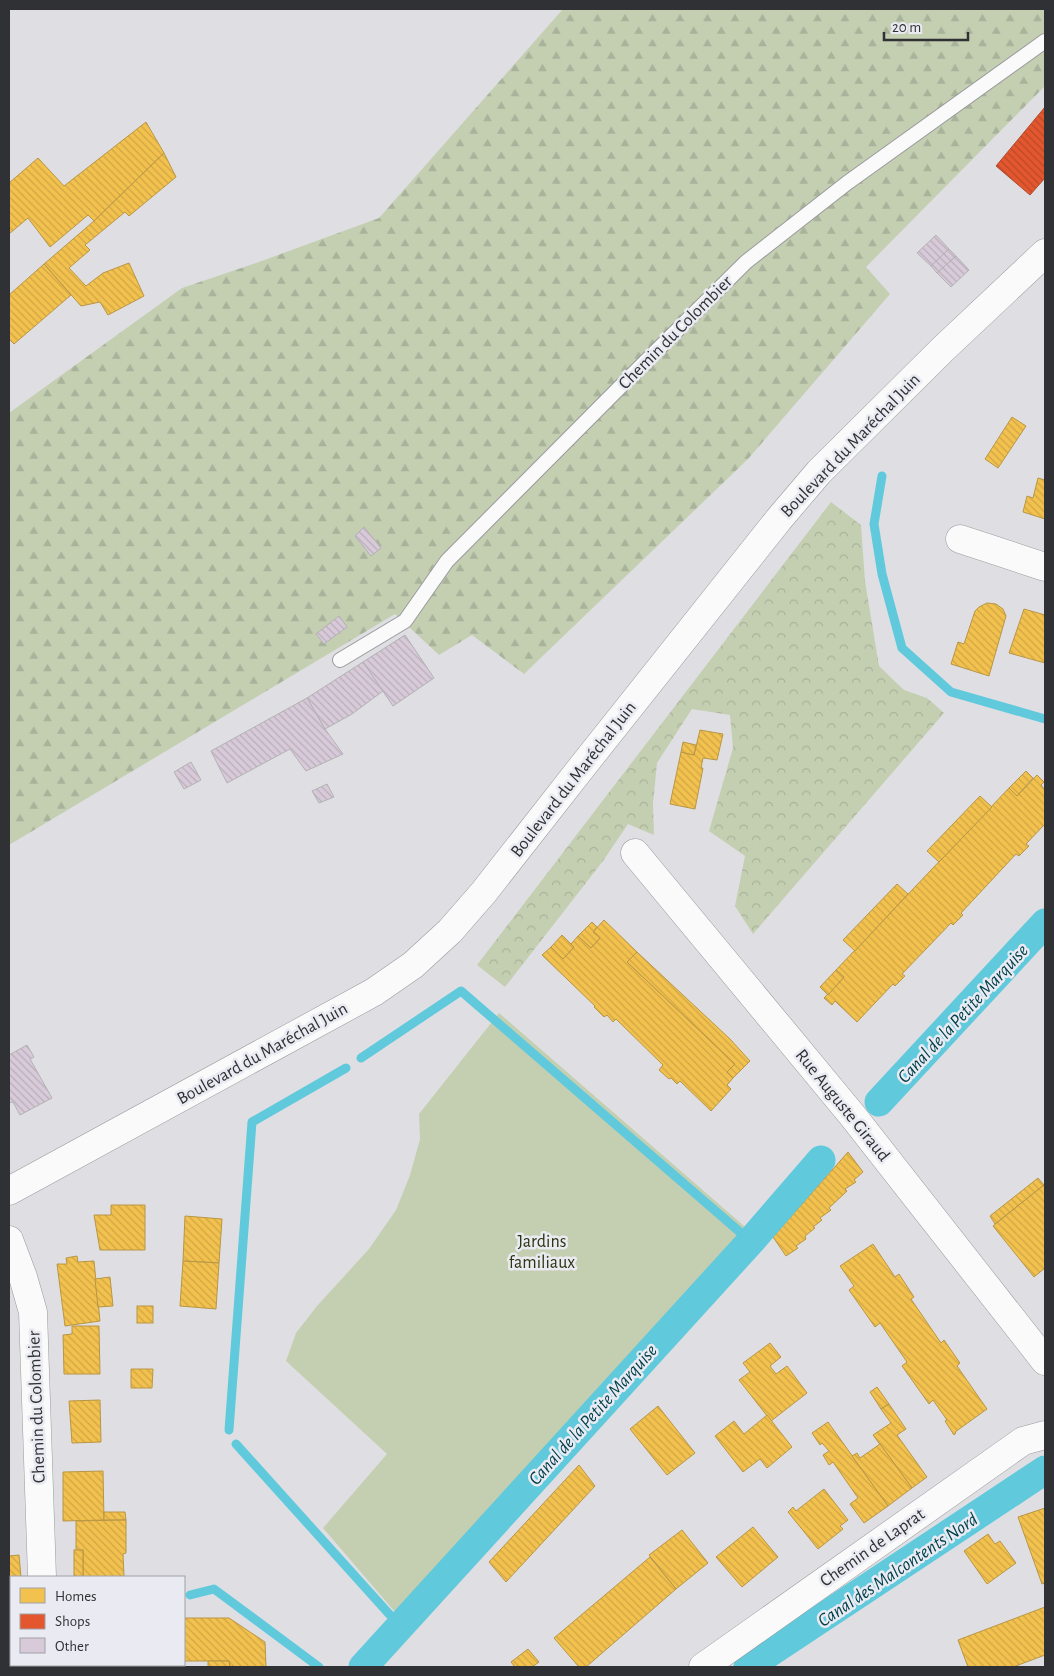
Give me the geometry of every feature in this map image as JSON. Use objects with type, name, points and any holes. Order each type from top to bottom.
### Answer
[{"type":"street","name":"Boulevard du Maréchal Juin","points":[[9,1191],[374,992],[413,965],[450,932],[484,892],[754,550],[819,472],[943,349],[1045,253]]},
{"type":"street","points":[[960,539],[1045,567]]},
{"type":"street","name":"Rue Auguste Giraud","points":[[635,853],[852,1115],[1045,1361]]},
{"type":"street","name":"Chemin du Colombier","points":[[9,1240],[23,1277],[33,1312],[42,1576]]},
{"type":"street","name":"Chemin de Laprat","points":[[703,1667],[1023,1441],[1045,1435]]},
{"type":"lane","name":"Chemin du Colombier","points":[[340,660],[405,621],[447,561],[746,262],[847,183],[1045,41]]},
{"type":"green space","points":[[563,9],[1045,9],[1045,86],[866,267],[890,294],[748,459],[524,674],[472,635],[439,655],[395,614],[9,845],[9,413],[182,288],[379,218]]},
{"type":"green space","points":[[831,502],[861,525],[865,581],[879,666],[904,690],[927,698],[944,713],[753,934],[735,906],[745,856],[709,831],[733,748],[730,715],[692,709],[657,763],[653,804],[654,835],[628,824],[603,861],[505,987],[477,965]]},
{"type":"green space","name":"Jardins familiaux","points":[[499,1013],[759,1239],[407,1626],[323,1528],[387,1454],[286,1361],[296,1333],[317,1306],[369,1249],[396,1210],[410,1175],[420,1139],[419,1114]]},
{"type":"building: Homes","points":[[146,122],[164,153],[94,221],[88,215],[50,247],[28,218],[9,234],[9,183],[38,158],[64,186]]},
{"type":"building: Homes","points":[[164,153],[176,177],[129,216],[125,212],[85,245],[90,250],[69,268],[86,286],[103,273],[129,263],[144,296],[108,315],[100,302],[81,306],[44,264],[94,221]]},
{"type":"building: Homes","points":[[44,264],[71,295],[14,344],[9,339],[9,295]]},
{"type":"building: Homes","points":[[1012,417],[1026,426],[998,468],[985,459]]},
{"type":"building: Homes","points":[[1038,478],[1045,480],[1045,519],[1023,512],[1027,496],[1033,498]]},
{"type":"building: Homes","points":[[987,603],[996,604],[1003,609],[1006,616],[989,676],[951,664],[958,642],[964,644],[975,611]]},
{"type":"building: Homes","points":[[1024,609],[1045,615],[1045,663],[1009,653]]},
{"type":"building: Homes","points":[[700,730],[723,734],[717,760],[703,758],[701,768],[703,768],[695,809],[670,804],[681,752],[694,755]]},
{"type":"building: Homes","points":[[683,742],[696,745],[694,755],[681,752]]},
{"type":"building: Homes","points":[[1026,771],[1033,778],[1017,796],[1009,788]]},
{"type":"building: Homes","points":[[1037,775],[1044,782],[1041,785],[1045,790],[1045,824],[1026,844],[1029,846],[1019,856],[1016,854],[961,913],[963,915],[953,925],[951,923],[902,974],[905,976],[895,986],[893,984],[857,1022],[835,1001],[832,1005],[824,998],[844,977],[836,970],[1009,788],[1017,796]]},
{"type":"building: Homes","points":[[980,796],[992,807],[939,862],[927,851]]},
{"type":"building: Homes","points":[[897,884],[908,894],[855,951],[843,940]]},
{"type":"building: Homes","points":[[604,920],[637,952],[627,962],[735,1064],[727,1072],[733,1078],[727,1085],[731,1089],[711,1111],[680,1081],[677,1084],[659,1070],[663,1065],[616,1019],[613,1022],[607,1015],[604,1017],[542,955],[551,947],[563,959],[574,947],[571,944],[578,936],[591,948],[600,938],[593,932]]},
{"type":"building: Homes","points":[[592,922],[597,927],[593,932],[600,938],[591,948],[578,936]]},
{"type":"building: Homes","points":[[562,935],[574,947],[563,959],[551,947]]},
{"type":"building: Homes","points":[[637,952],[730,1039],[750,1061],[733,1078],[727,1072],[735,1064],[627,962]]},
{"type":"building: Homes","points":[[836,970],[844,977],[828,995],[820,987]]},
{"type":"building: Homes","points":[[848,1152],[863,1172],[854,1180],[856,1182],[845,1189],[847,1191],[829,1208],[831,1210],[820,1218],[822,1220],[805,1236],[806,1239],[796,1246],[798,1248],[786,1256],[773,1237]]},
{"type":"building: Homes","points":[[1038,1178],[1044,1185],[995,1224],[990,1216]]},
{"type":"building: Homes","points":[[1045,1184],[1045,1268],[1034,1277],[993,1226]]},
{"type":"building: Homes","points":[[111,1205],[145,1205],[145,1250],[100,1250],[94,1215],[111,1215]]},
{"type":"building: Homes","points":[[185,1216],[222,1219],[219,1263],[183,1261]]},
{"type":"building: Homes","points":[[873,1244],[895,1277],[899,1274],[914,1297],[911,1299],[941,1343],[944,1340],[960,1363],[957,1366],[987,1409],[955,1432],[954,1435],[945,1421],[947,1420],[933,1400],[929,1404],[902,1366],[907,1362],[880,1323],[875,1327],[849,1290],[854,1286],[840,1266]]},
{"type":"building: Homes","points":[[77,1256],[78,1262],[94,1261],[100,1321],[65,1326],[57,1264],[67,1264],[66,1258]]},
{"type":"building: Homes","points":[[183,1261],[219,1263],[216,1309],[180,1306]]},
{"type":"building: Homes","points":[[110,1277],[113,1306],[98,1307],[95,1279]]},
{"type":"building: Homes","points":[[137,1306],[153,1306],[153,1323],[137,1323]]},
{"type":"building: Homes","points":[[72,1326],[99,1326],[100,1374],[64,1374],[63,1335],[72,1334]]},
{"type":"building: Homes","points":[[770,1343],[781,1357],[770,1366],[776,1374],[787,1366],[807,1393],[771,1421],[739,1380],[750,1372],[743,1363]]},
{"type":"building: Homes","points":[[131,1369],[153,1369],[152,1388],[131,1388]]},
{"type":"building: Homes","points":[[877,1387],[889,1404],[881,1409],[870,1392]]},
{"type":"building: Homes","points":[[100,1400],[101,1442],[72,1443],[69,1401]]},
{"type":"building: Homes","points":[[889,1404],[906,1429],[897,1435],[927,1477],[912,1488],[873,1435],[891,1423],[881,1409]]},
{"type":"building: Homes","points":[[658,1406],[695,1453],[667,1475],[630,1429]]},
{"type":"building: Homes","points":[[767,1415],[792,1447],[767,1468],[760,1459],[743,1472],[715,1436],[734,1421],[744,1434]]},
{"type":"building: Homes","points":[[828,1422],[888,1506],[864,1523],[850,1504],[858,1498],[833,1462],[829,1465],[823,1455],[829,1451],[822,1443],[820,1445],[812,1433]]},
{"type":"building: Homes","points":[[880,1444],[912,1488],[888,1506],[852,1456],[857,1453],[860,1458]]},
{"type":"building: Homes","points":[[579,1465],[595,1486],[506,1582],[489,1562]]},
{"type":"building: Homes","points":[[103,1471],[104,1520],[63,1521],[63,1472]]},
{"type":"building: Homes","points":[[824,1489],[848,1520],[840,1526],[843,1529],[818,1549],[788,1512],[793,1507],[796,1511]]},
{"type":"building: Homes","points":[[1045,1508],[1045,1583],[1042,1584],[1018,1517]]},
{"type":"building: Homes","points":[[104,1512],[125,1512],[126,1520],[104,1520]]},
{"type":"building: Homes","points":[[126,1520],[126,1553],[123,1554],[124,1576],[83,1576],[83,1550],[76,1551],[76,1521]]},
{"type":"building: Homes","points":[[753,1527],[778,1557],[742,1587],[716,1557]]},
{"type":"building: Homes","points":[[682,1530],[708,1563],[676,1589],[649,1555]]},
{"type":"building: Homes","points":[[988,1534],[995,1544],[1000,1541],[1016,1563],[987,1584],[964,1551]]},
{"type":"building: Homes","points":[[74,1550],[83,1550],[83,1576],[74,1576]]},
{"type":"building: Homes","points":[[19,1555],[21,1576],[10,1576],[10,1587],[9,1587],[9,1556]]},
{"type":"building: Homes","points":[[650,1557],[676,1589],[586,1667],[579,1667],[554,1638]]},
{"type":"building: Homes","points":[[1045,1607],[1045,1655],[1013,1667],[968,1667],[958,1640]]},
{"type":"building: Homes","points":[[185,1618],[229,1618],[265,1642],[266,1667],[230,1667],[229,1661],[185,1661]]},
{"type":"building: Homes","points":[[528,1649],[539,1662],[532,1667],[515,1667],[511,1662]]},
{"type":"building: Homes","points":[[208,1661],[229,1661],[230,1667],[208,1667]]},
{"type":"building: Shops","points":[[1045,107],[1045,178],[1030,195],[996,166]]},
{"type":"building: Other","points":[[936,235],[949,249],[931,266],[917,253]]},
{"type":"building: Other","points":[[949,249],[956,256],[937,273],[931,266]]},
{"type":"building: Other","points":[[956,256],[969,270],[951,287],[937,273]]},
{"type":"building: Other","points":[[364,527],[381,548],[371,556],[355,536]]},
{"type":"building: Other","points":[[339,616],[347,627],[324,644],[316,634]]},
{"type":"building: Other","points":[[405,635],[434,678],[393,706],[363,662]]},
{"type":"building: Other","points":[[363,662],[383,691],[352,714],[325,729],[307,698]]},
{"type":"building: Other","points":[[307,698],[325,729],[343,754],[306,771],[290,749],[227,783],[211,751]]},
{"type":"building: Other","points":[[191,762],[201,780],[184,789],[174,772]]},
{"type":"building: Other","points":[[327,784],[334,797],[319,803],[312,791]]},
{"type":"building: Other","points":[[27,1045],[34,1057],[30,1059],[52,1098],[20,1115],[13,1102],[9,1103],[9,1055]]},
{"type":"waterway","points":[[882,476],[874,524],[882,574],[902,648],[951,692],[1045,719]]},
{"type":"waterway","name":"Canal de la Petite Marquise","points":[[879,1102],[1045,923]]},
{"type":"waterway","points":[[361,1058],[461,991],[741,1233]]},
{"type":"waterway","points":[[229,1430],[252,1122],[346,1068]]},
{"type":"waterway","name":"Canal de la Petite Marquise","points":[[363,1667],[751,1241],[821,1160]]},
{"type":"waterway","points":[[236,1444],[390,1615]]},
{"type":"waterway","name":"Canal des Malcontents Nord","points":[[748,1667],[1045,1470]]},
{"type":"waterway","points":[[190,1595],[214,1589],[319,1667]]}]
